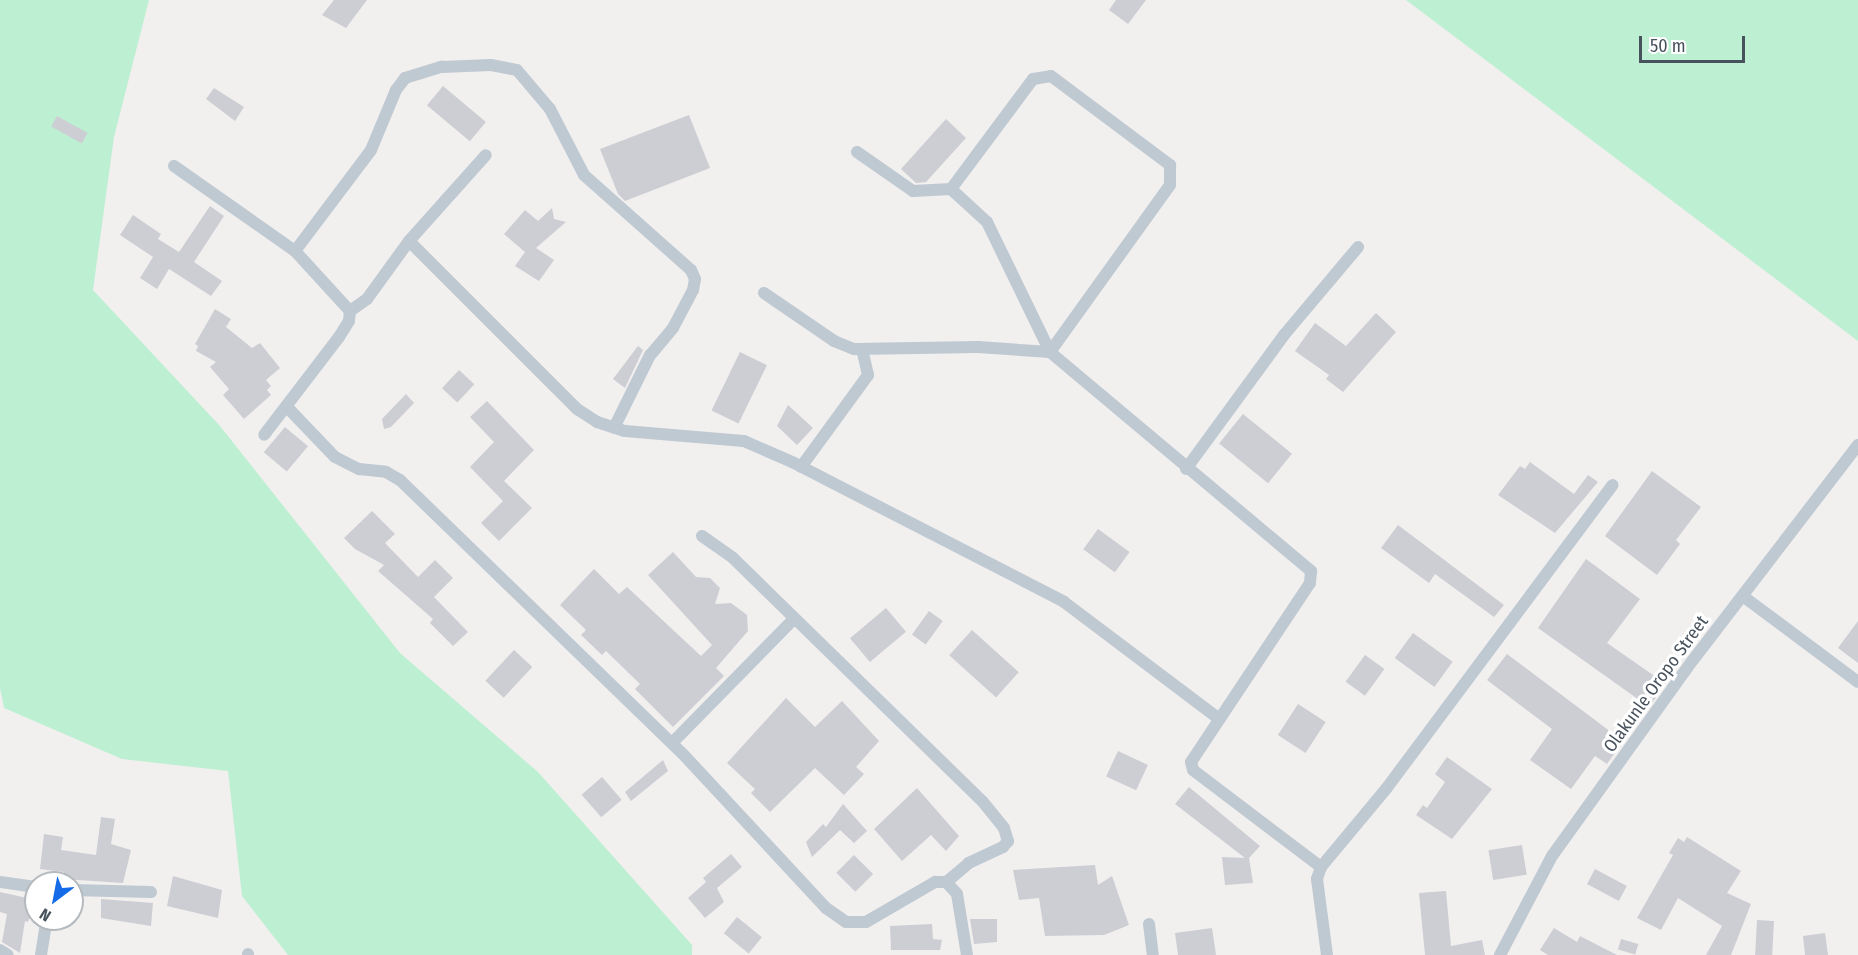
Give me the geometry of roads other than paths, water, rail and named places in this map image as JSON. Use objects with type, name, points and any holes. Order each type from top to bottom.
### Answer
[{"type":"street","points":[[295,251],[372,150],[396,90],[405,78],[442,68],[491,65],[517,70],[550,109],[584,175],[691,270],[695,279],[683,309],[650,355],[614,428]]},
{"type":"street","points":[[951,189],[1033,79],[1042,75],[1051,76],[1170,165],[1170,185],[1050,352]]},
{"type":"street","points":[[857,152],[913,191],[951,189],[987,222],[1050,352],[1186,469],[1306,564],[1312,578],[1194,755],[1192,770],[1321,867]]},
{"type":"street","points":[[264,435],[343,332],[350,311],[367,299],[409,241],[486,155]]},
{"type":"street","points":[[174,166],[295,251],[350,311]]},
{"type":"street","points":[[409,241],[577,409],[614,428],[744,441],[801,467],[1064,602],[1218,718]]},
{"type":"street","points":[[1186,469],[1284,335],[1358,247]]},
{"type":"street","points":[[764,293],[834,341],[862,350],[978,347],[1050,352]]},
{"type":"street","points":[[801,467],[868,375],[862,350]]},
{"type":"street","points":[[287,407],[335,457],[359,469],[386,472],[400,480],[672,743],[826,908],[846,922],[866,922],[934,882],[946,882],[969,862],[1002,847],[1008,835],[983,802],[719,545],[702,536]]},
{"type":"street","name":"Olakunle Oropo Street","points":[[1500,955],[1552,856],[1693,660],[1744,597],[1858,445]]},
{"type":"street","points":[[1327,955],[1317,879],[1321,867],[1386,789],[1613,485]]},
{"type":"street","points":[[1744,597],[1858,682]]},
{"type":"street","points":[[672,743],[794,618]]},
{"type":"street","points":[[0,882],[24,885]]},
{"type":"street","points":[[946,882],[957,894],[967,955]]},
{"type":"street","points":[[84,891],[152,892]]},
{"type":"street","points":[[1149,924],[1153,955]]},
{"type":"street","points":[[41,955],[45,931]]},
{"type":"street","points":[[0,950],[8,955]]}]
